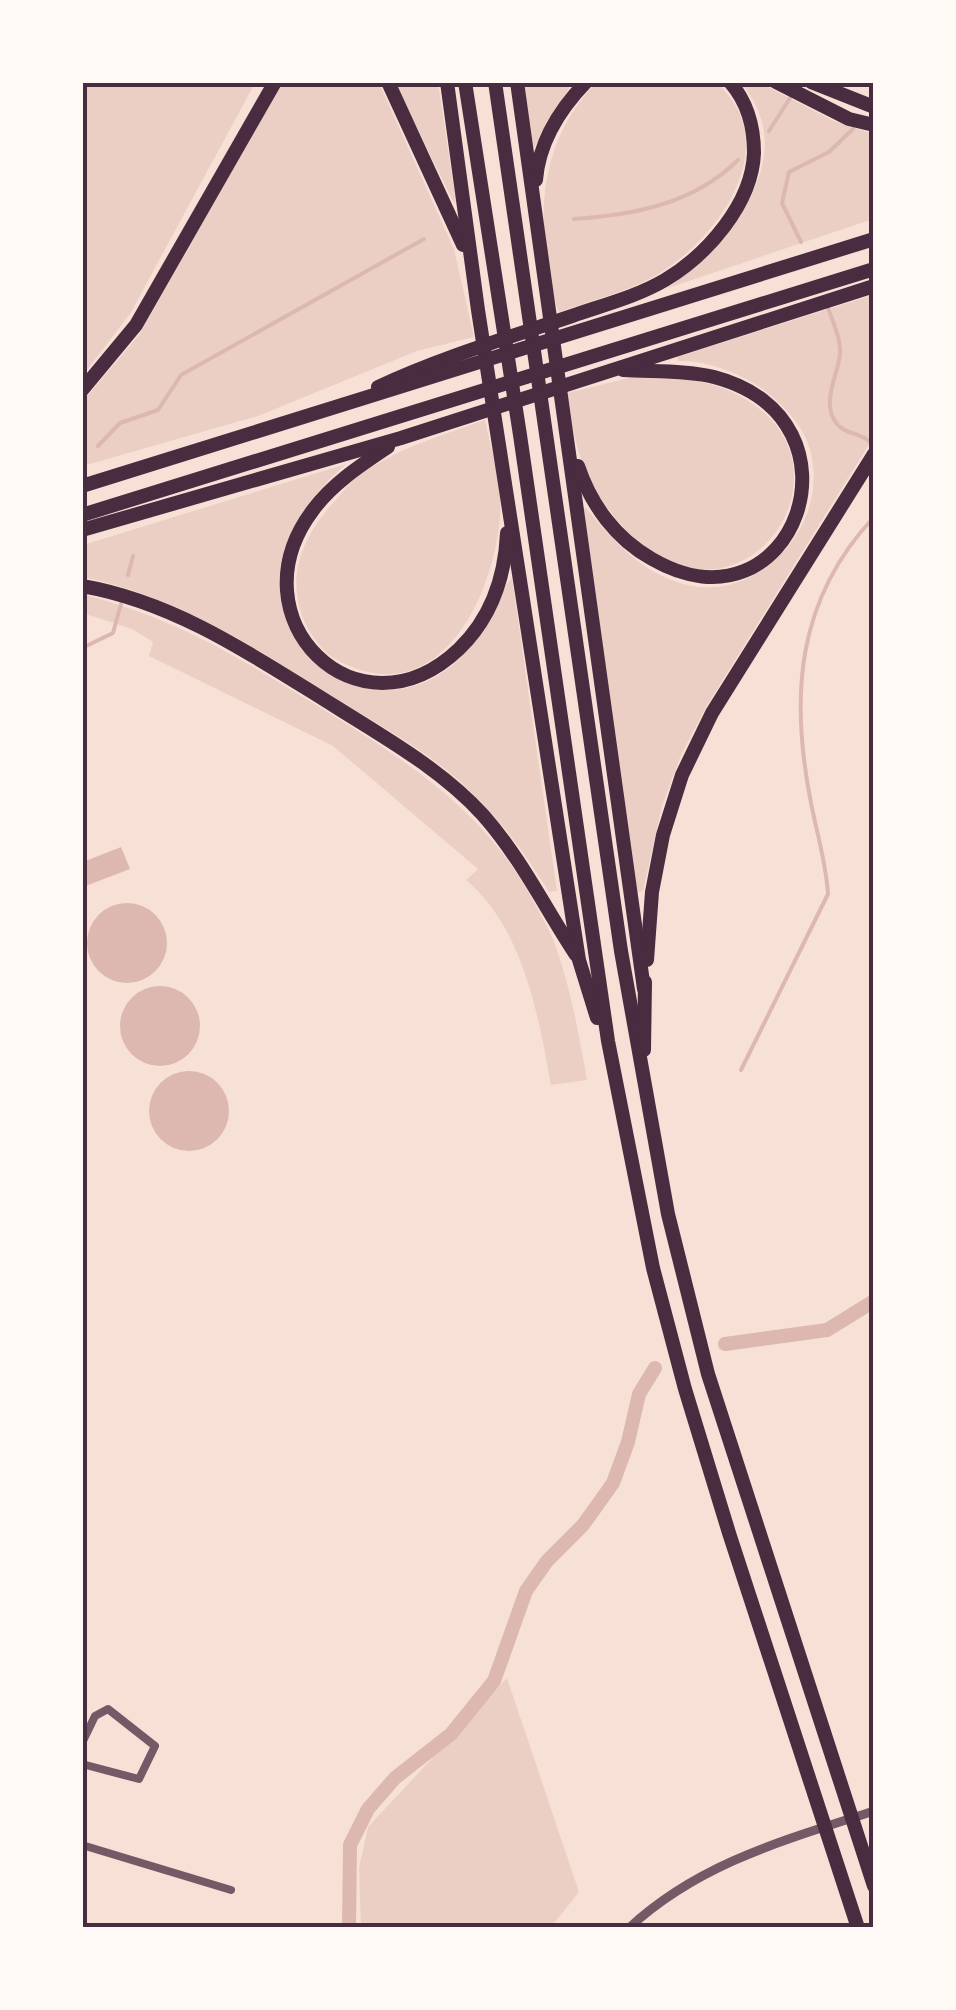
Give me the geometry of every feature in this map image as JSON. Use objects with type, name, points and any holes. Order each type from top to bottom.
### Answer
[{"type":"highway","points":[[82,390],[116,352],[144,311],[275,82]]},
{"type":"highway","points":[[388,82],[471,262]]},
{"type":"highway","points":[[446,82],[580,960],[615,1076]]},
{"type":"highway","points":[[465,82],[615,1076],[653,1268],[684,1390],[858,1928]]},
{"type":"highway","points":[[495,82],[644,1091],[668,1214],[708,1374],[874,1886]]},
{"type":"highway","points":[[517,82],[644,989]]},
{"type":"highway","points":[[534,206],[543,146],[586,82]]},
{"type":"highway","points":[[328,410],[413,371],[632,296],[684,268],[701,254],[731,215],[754,165],[750,117],[730,82]]},
{"type":"highway","points":[[776,82],[874,126]]},
{"type":"highway","points":[[811,82],[874,107]]},
{"type":"highway","points":[[82,486],[874,239]]},
{"type":"highway","points":[[82,514],[874,270]]},
{"type":"highway","points":[[82,530],[401,438],[874,286]]},
{"type":"highway","points":[[569,440],[582,477],[602,514],[623,539],[662,565],[696,577],[725,576],[753,567],[787,537],[802,505],[804,480],[800,450],[780,418],[752,394],[714,378],[612,370]]},
{"type":"highway","points":[[401,438],[335,486],[312,511],[290,556],[286,590],[291,618],[308,647],[332,668],[359,680],[398,682],[422,676],[449,658],[478,627],[499,586],[506,557],[509,504]]},
{"type":"highway","points":[[644,1091],[644,989],[652,892],[663,835],[682,775],[712,713],[874,454]]},
{"type":"highway","points":[[82,586],[134,599],[218,636],[373,730],[447,782],[480,812],[510,848],[580,960]]},
{"type":"street","points":[[82,1743],[95,1716],[108,1709],[155,1746],[139,1779],[82,1764]]},
{"type":"street","points":[[629,1928],[708,1870],[776,1842],[874,1811]]},
{"type":"street","points":[[82,1845],[230,1890]]},
{"type":"shaded area","points":[[83,82],[255,83],[130,314],[83,375]]},
{"type":"shaded area","points":[[283,82],[379,83],[454,249],[474,337],[417,351],[258,416],[83,466],[83,401],[139,335]]},
{"type":"shaded area","points":[[395,83],[438,83],[456,202],[454,203]]},
{"type":"shaded area","points":[[519,83],[572,83],[533,149]]},
{"type":"shaded area","points":[[596,83],[717,83],[737,108],[745,135],[744,163],[735,190],[719,217],[677,261],[630,288],[559,312],[545,241],[545,192],[556,145],[566,123]]},
{"type":"shaded area","points":[[741,83],[760,83],[834,121],[873,134],[873,219],[668,288],[714,247],[734,223],[751,196],[761,169],[765,140],[758,111]]},
{"type":"shaded area","points":[[873,295],[873,438],[706,707],[681,755],[662,806],[643,891],[637,892],[580,509],[586,508],[636,560],[674,581],[703,587],[731,584],[757,573],[780,556],[797,534],[809,508],[814,479],[807,441],[785,409],[755,384],[723,369],[678,361],[677,357]]},
{"type":"shaded area","points":[[637,376],[722,388],[774,422],[792,458],[792,496],[777,530],[750,556],[715,569],[674,564],[631,535],[604,503],[579,453],[567,393]]},
{"type":"shaded area","points":[[485,420],[498,481],[500,517],[486,582],[472,613],[453,640],[430,661],[403,673],[371,673],[335,659],[322,649],[309,630],[297,591],[300,559],[313,530],[349,484],[374,466],[421,443]]},
{"type":"shaded area","points":[[346,464],[309,503],[288,538],[280,584],[286,615],[300,643],[321,666],[347,681],[377,689],[408,688],[439,675],[464,654],[512,578],[557,891],[549,892],[481,801],[408,743],[218,628],[153,598],[83,577],[83,545]]},
{"type":"shaded area","points":[[82,594],[173,625],[253,667],[375,742],[465,812],[515,871],[552,937],[570,996],[587,1080],[551,1085],[534,1002],[515,948],[486,900],[466,880],[478,869],[333,746],[149,656],[153,642],[132,629],[83,613]]},
{"type":"shaded area","points":[[121,847],[130,869],[83,887],[83,862]]},
{"type":"shaded area","points":[[127,903],[142,906],[155,915],[164,928],[164,958],[155,971],[142,980],[127,983],[112,980],[99,971],[90,958],[87,943],[90,928],[99,915],[112,906]]},
{"type":"shaded area","points":[[160,986],[175,989],[188,998],[197,1011],[197,1041],[188,1054],[175,1063],[160,1066],[145,1063],[132,1054],[123,1041],[120,1026],[123,1011],[132,998],[145,989]]},
{"type":"shaded area","points":[[189,1071],[204,1074],[217,1083],[226,1096],[226,1126],[217,1139],[204,1148],[189,1151],[174,1148],[161,1139],[152,1126],[149,1111],[152,1096],[161,1083],[174,1074]]},
{"type":"shaded area","points":[[507,1678],[579,1892],[551,1927],[361,1927],[359,1868],[368,1827]]},
{"type":"waterway","points":[[769,131],[790,98]]},
{"type":"waterway","points":[[801,242],[782,203],[789,172],[829,152],[853,129]]},
{"type":"waterway","points":[[574,219],[640,210],[682,197],[721,175],[738,160]]},
{"type":"waterway","points":[[98,446],[120,423],[158,410],[181,375],[424,239]]},
{"type":"waterway","points":[[828,308],[840,348],[830,398],[832,416],[841,428],[870,442]]},
{"type":"waterway","points":[[741,1070],[828,894],[804,764],[801,688],[805,651],[828,582],[874,517]]},
{"type":"waterway","points":[[128,575],[133,556]]},
{"type":"waterway","points":[[82,648],[113,633],[121,604]]},
{"type":"waterway","points":[[725,1344],[827,1330],[874,1301]]},
{"type":"waterway","points":[[349,1928],[350,1845],[368,1809],[395,1778],[451,1734],[494,1681],[526,1591],[613,1483],[639,1394],[655,1368]]}]
